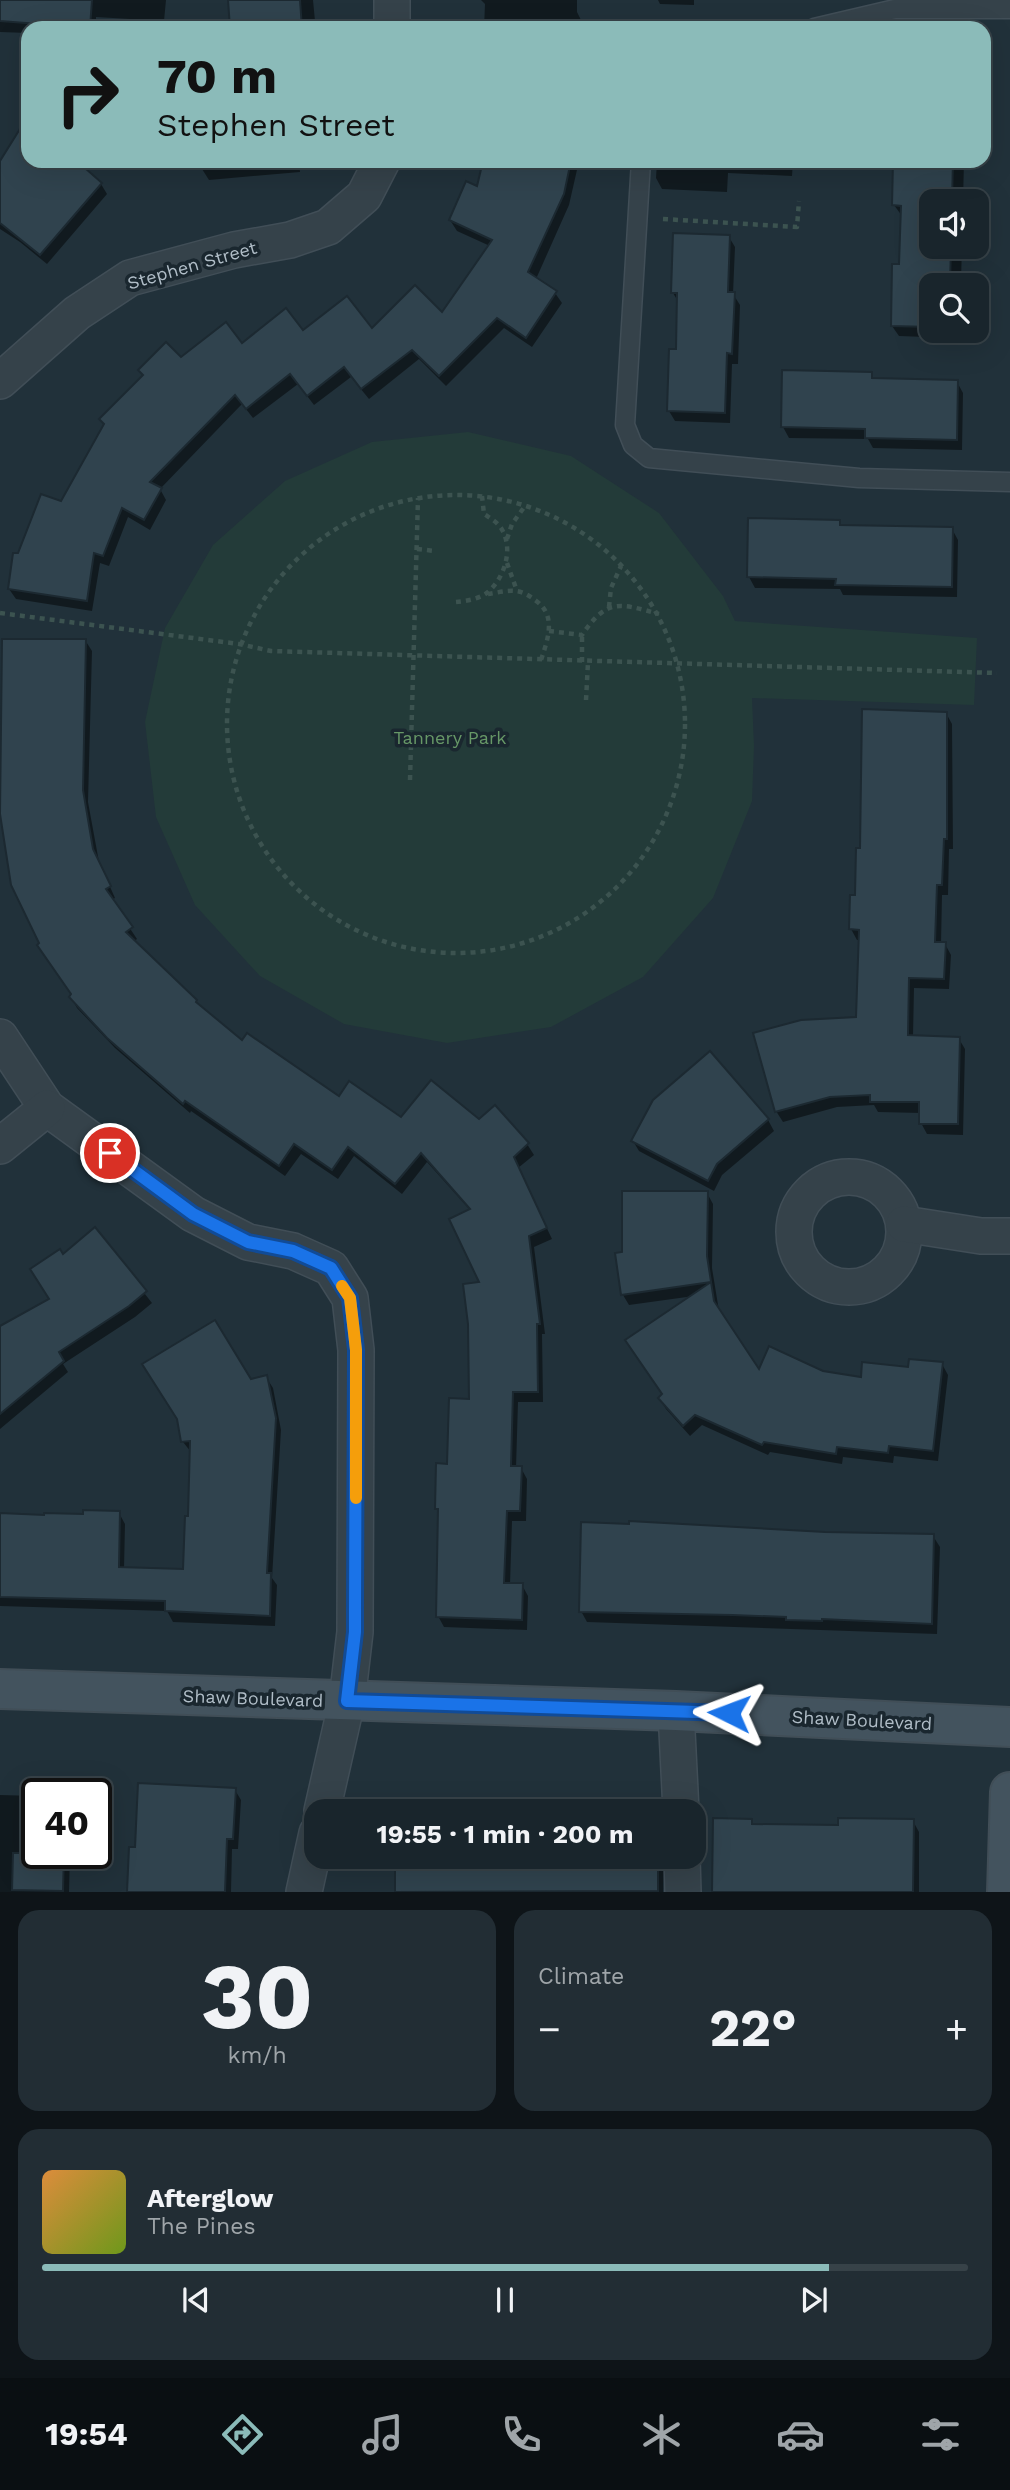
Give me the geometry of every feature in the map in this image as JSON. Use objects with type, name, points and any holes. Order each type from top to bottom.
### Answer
[{"type":"street","points":[[392,0],[392,21]]},
{"type":"street","name":"Stephen Street","points":[[0,381],[76,313],[130,278],[234,250],[290,240],[328,227],[364,196],[378,168]]},
{"type":"street","points":[[0,1037],[47,1108],[193,1214],[248,1242],[293,1251],[331,1268],[350,1298],[356,1350],[355,1632],[347,1701],[325,1799]]},
{"type":"street","points":[[0,1146],[47,1108]]},
{"type":"street","points":[[904,1224],[981,1237],[1010,1236]]},
{"type":"street","name":"Shaw Boulevard","points":[[0,1689],[676,1711],[1010,1727]]},
{"type":"street","points":[[676,1711],[680,1799]]},
{"type":"street","points":[[1007,1892],[1010,1792]]},
{"type":"street","points":[[303,1892],[308,1869]]},
{"type":"street","points":[[682,1869],[682,1892]]},
{"type":"lane","points":[[844,21],[895,9],[1010,9]]},
{"type":"lane","points":[[642,168],[625,425],[633,445],[649,458],[859,478],[1010,482]]},
{"type":"path","points":[[638,218],[797,227],[799,201]]},
{"type":"path","points":[[468,493],[542,510],[608,550],[659,614],[684,682],[685,759],[660,832],[614,893],[549,935],[474,954],[397,947],[327,915],[272,864],[237,798],[224,725],[236,651],[271,584],[325,533],[393,501],[418,498],[468,493]]},
{"type":"path","points":[[482,496],[484,514],[499,526],[507,540]]},
{"type":"path","points":[[410,780],[418,498]]},
{"type":"path","points":[[517,591],[507,563],[507,540],[512,524],[525,506]]},
{"type":"path","points":[[417,549],[435,551]]},
{"type":"path","points":[[487,594],[507,563]]},
{"type":"path","points":[[609,607],[611,588],[621,566]]},
{"type":"path","points":[[456,602],[487,594],[517,591],[532,598],[545,608],[550,624],[541,660]]},
{"type":"path","points":[[586,700],[582,635],[592,620],[609,607],[625,605],[659,614]]},
{"type":"path","points":[[0,613],[239,644],[271,651],[997,673]]},
{"type":"path","points":[[549,631],[582,635]]},
{"type":"green space","name":"Tannery Park","points":[[468,432],[571,456],[659,513],[723,596],[735,621],[977,638],[974,705],[752,698],[752,801],[713,898],[643,977],[551,1027],[447,1043],[344,1024],[260,976],[195,905],[156,817],[145,722],[165,628],[213,545],[285,481],[372,442]]},
{"type":"building","points":[[0,0],[92,0],[90,21],[0,21]]},
{"type":"building","points":[[228,0],[300,0],[302,21],[230,21]]},
{"type":"building","points":[[21,127],[21,168],[85,168],[102,183],[40,255],[0,223],[0,161]]},
{"type":"building","points":[[481,168],[570,168],[564,194],[528,272],[557,291],[526,338],[497,318],[439,376],[412,350],[361,389],[344,367],[307,396],[290,374],[246,409],[235,395],[150,482],[162,488],[144,520],[122,508],[103,556],[94,553],[87,601],[8,589],[13,553],[18,553],[41,494],[61,501],[104,424],[99,419],[143,375],[138,370],[166,342],[181,357],[226,322],[242,343],[286,308],[303,330],[347,296],[372,328],[415,285],[442,312],[492,240],[449,220],[466,181],[477,186]]},
{"type":"building","points":[[893,168],[953,168],[952,189],[919,189],[919,259],[951,259],[950,273],[919,273],[919,327],[891,326],[892,264],[899,264],[901,206],[892,205]]},
{"type":"building","points":[[673,233],[730,235],[728,292],[735,292],[732,354],[727,353],[725,413],[667,411],[669,349],[676,349],[677,293],[671,293]]},
{"type":"building","points":[[782,370],[872,372],[872,378],[958,380],[957,440],[865,438],[865,429],[781,427]]},
{"type":"building","points":[[748,518],[840,520],[840,525],[953,527],[952,587],[835,585],[836,579],[747,577]]},
{"type":"building","points":[[2,639],[86,639],[83,790],[93,849],[111,886],[106,889],[133,927],[126,932],[197,1000],[196,1002],[242,1040],[247,1033],[339,1096],[349,1081],[401,1117],[431,1080],[479,1119],[495,1105],[529,1143],[514,1157],[547,1228],[529,1236],[540,1324],[537,1324],[538,1392],[513,1392],[511,1466],[522,1466],[520,1511],[507,1511],[504,1583],[523,1583],[522,1620],[436,1617],[436,1463],[447,1464],[449,1398],[469,1399],[468,1324],[463,1284],[479,1282],[449,1219],[470,1209],[421,1153],[395,1184],[348,1147],[332,1170],[294,1144],[279,1166],[185,1101],[183,1104],[107,1038],[69,997],[71,994],[37,945],[39,943],[11,885],[0,814]]},
{"type":"building","points":[[862,709],[947,712],[947,839],[944,839],[942,885],[937,885],[935,942],[946,942],[944,979],[909,978],[908,1035],[960,1037],[958,1124],[919,1124],[919,1102],[870,1102],[870,1095],[830,1097],[775,1112],[753,1033],[801,1020],[856,1017],[859,930],[849,929],[850,895],[855,895],[856,848],[860,848]]},
{"type":"building","points":[[710,1051],[769,1119],[717,1164],[708,1181],[631,1141],[653,1100]]},
{"type":"building","points":[[622,1191],[708,1191],[707,1256],[714,1301],[759,1369],[769,1346],[823,1371],[861,1377],[862,1362],[908,1367],[909,1359],[943,1362],[933,1451],[889,1446],[888,1453],[837,1447],[836,1454],[764,1442],[762,1445],[695,1415],[683,1426],[658,1398],[662,1394],[625,1340],[711,1282],[621,1295],[615,1253],[622,1252]]},
{"type":"building","points":[[95,1227],[147,1291],[59,1352],[64,1361],[0,1414],[0,1326],[49,1299],[30,1269],[60,1249],[63,1254]]},
{"type":"building","points":[[215,1320],[251,1379],[267,1375],[276,1418],[267,1573],[271,1573],[270,1616],[165,1611],[165,1601],[0,1597],[0,1513],[44,1515],[83,1514],[83,1510],[120,1511],[119,1567],[183,1569],[190,1441],[181,1442],[177,1419],[142,1364]]},
{"type":"building","points":[[629,1521],[825,1532],[934,1534],[932,1624],[786,1620],[786,1617],[732,1615],[579,1612],[581,1522],[629,1524]]},
{"type":"building","points":[[138,1783],[236,1788],[233,1839],[227,1839],[225,1892],[127,1892],[129,1847],[135,1847]]},
{"type":"building","points":[[713,1818],[752,1819],[752,1824],[838,1825],[838,1818],[914,1819],[913,1892],[712,1892]]},
{"type":"building","points":[[13,1853],[21,1853],[21,1869],[64,1869],[63,1891],[12,1890]]},
{"type":"building","points":[[395,1869],[658,1869],[658,1891],[395,1892]]},
{"type":"slow traffic","points":[[342,1286],[350,1298],[356,1350],[356,1498]]},
{"type":"route","points":[[110,1153],[193,1214],[248,1242],[293,1251],[331,1268],[350,1298],[356,1350],[355,1632],[347,1701],[729,1713]]}]
